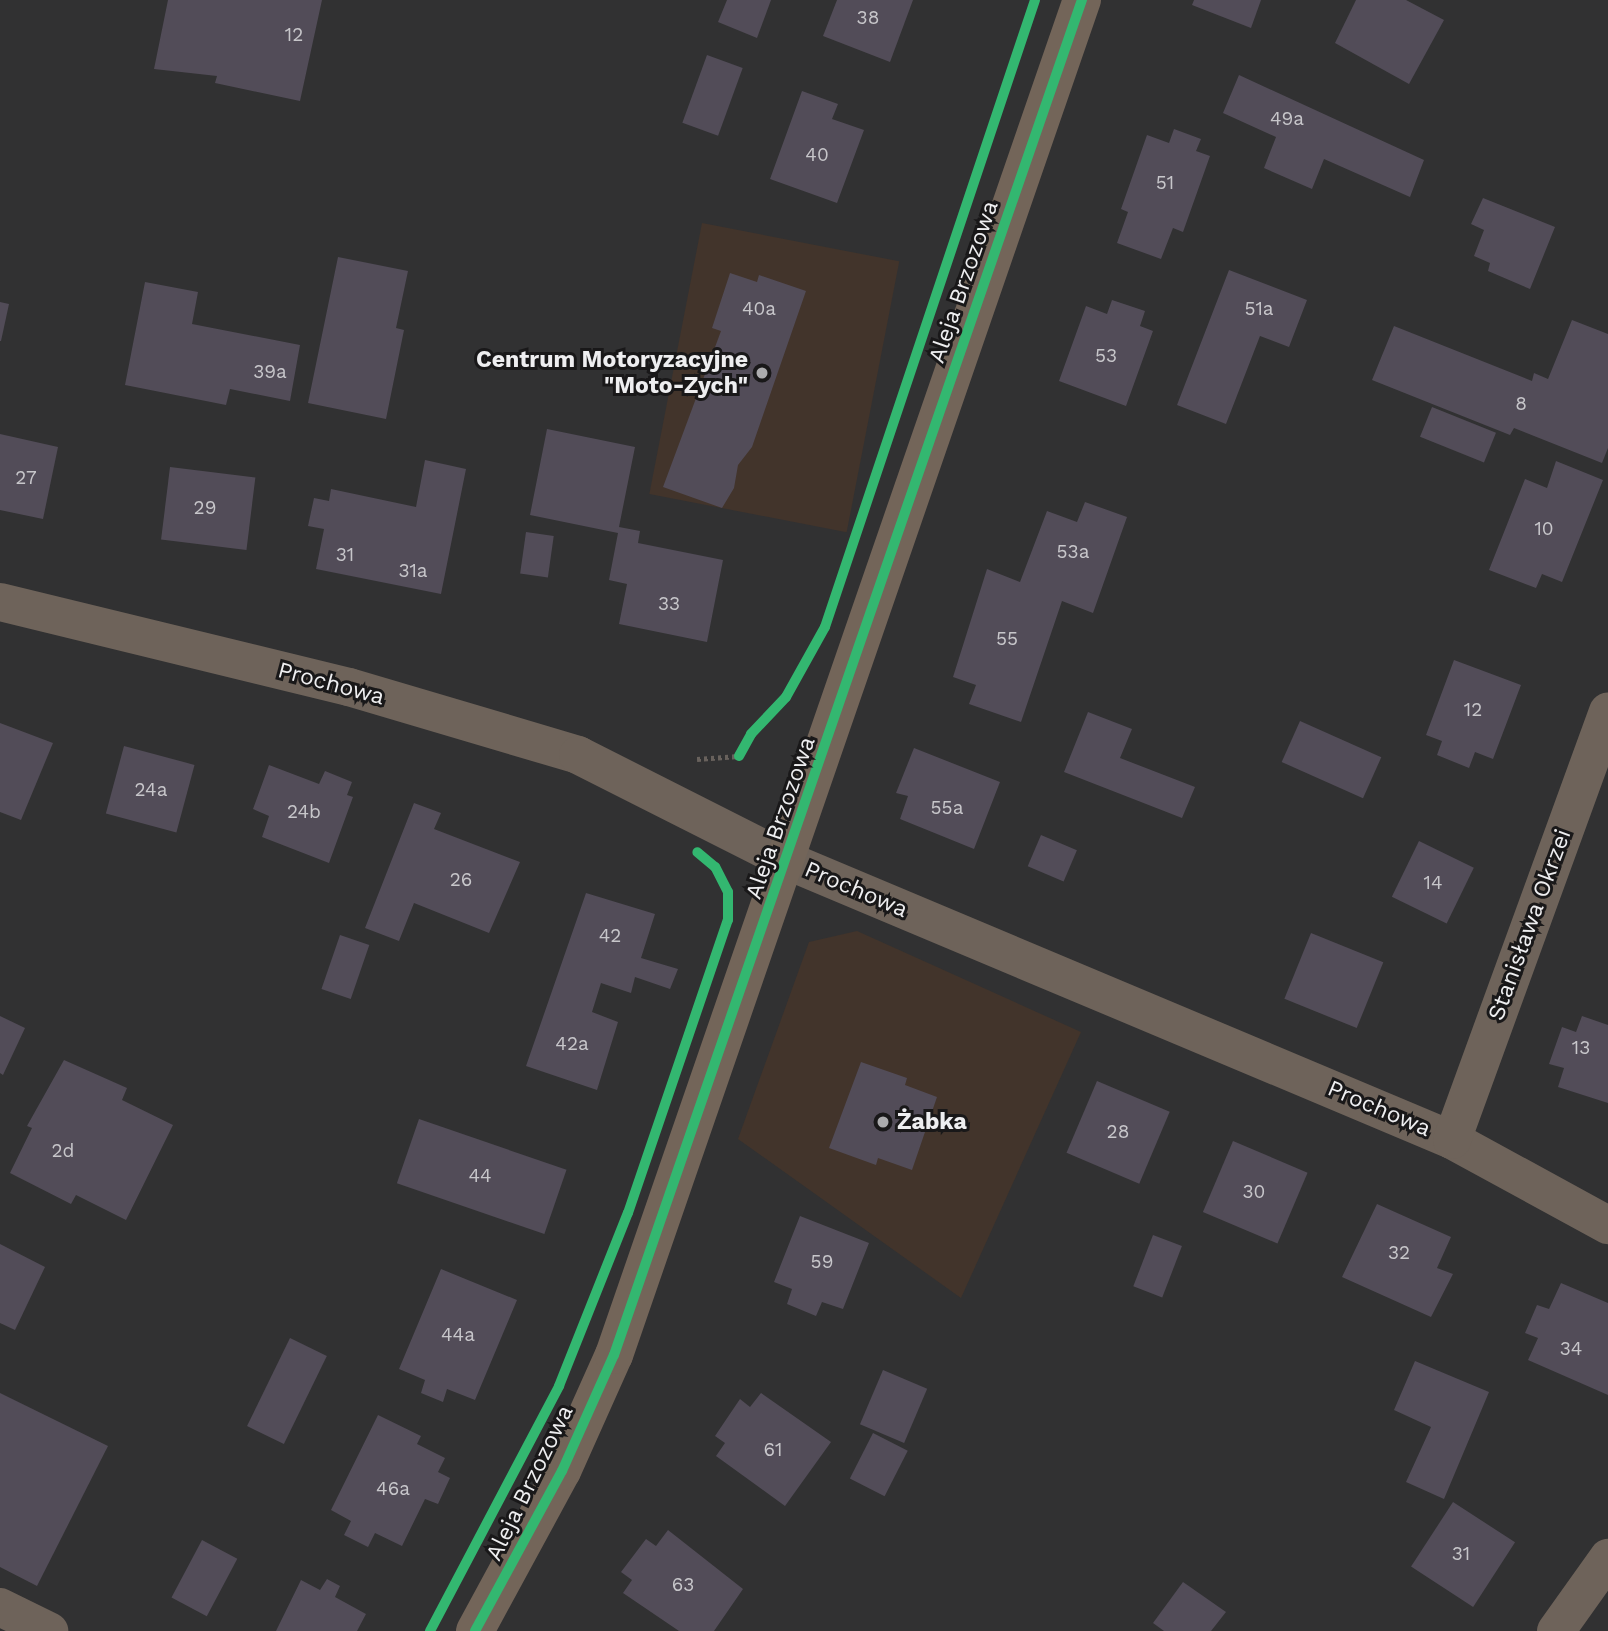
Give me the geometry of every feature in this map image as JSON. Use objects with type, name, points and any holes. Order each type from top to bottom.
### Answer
[{"type":"street","name":"Aleja Brzozowa","points":[[475,1631],[562,1472],[614,1355],[788,861],[1082,0]]},
{"type":"street","name":"Prochowa","points":[[0,602],[349,687],[578,755],[788,861],[1452,1140],[1608,1225]]},
{"type":"street","name":"Stanisława Okrzei","points":[[1452,1140],[1608,711]]},
{"type":"street","points":[[1556,1631],[1608,1558]]},
{"type":"street","points":[[0,1607],[50,1631]]},
{"type":"shaded area","points":[[702,223],[899,261],[847,532],[649,494]]},
{"type":"shaded area","points":[[857,931],[1081,1032],[961,1298],[738,1139],[809,942]]},
{"type":"building","points":[[168,0],[322,0],[300,101],[215,83],[217,76],[154,69]]},
{"type":"building","points":[[727,0],[771,0],[757,38],[718,22]]},
{"type":"building","points":[[837,0],[913,0],[890,62],[823,36]]},
{"type":"building","points":[[1194,0],[1261,0],[1251,28],[1192,5]]},
{"type":"building","points":[[1356,0],[1406,0],[1444,20],[1409,84],[1335,43]]},
{"type":"building","points":[[707,55],[743,68],[718,136],[682,123]]},
{"type":"building","points":[[1239,75],[1424,160],[1410,197],[1324,159],[1312,189],[1264,168],[1276,137],[1223,113]]},
{"type":"building","points":[[802,91],[838,104],[832,119],[864,130],[837,203],[770,179]]},
{"type":"building","points":[[1174,129],[1201,139],[1196,151],[1210,156],[1183,232],[1173,228],[1161,259],[1117,243],[1128,212],[1121,209],[1147,135],[1169,143]]},
{"type":"building","points":[[1483,198],[1555,227],[1530,289],[1488,271],[1490,263],[1474,256],[1484,230],[1471,224]]},
{"type":"building","points":[[338,257],[408,271],[396,328],[404,330],[386,419],[308,403]]},
{"type":"building","points":[[1229,270],[1307,300],[1289,347],[1260,336],[1226,424],[1177,405]]},
{"type":"building","points":[[730,273],[757,282],[759,275],[806,291],[752,447],[738,465],[734,488],[722,508],[663,487],[721,331],[712,328]]},
{"type":"building","points":[[145,282],[198,292],[192,324],[300,345],[290,401],[230,389],[226,405],[125,385]]},
{"type":"building","points":[[1112,300],[1145,311],[1140,326],[1153,331],[1126,406],[1059,381],[1086,306],[1107,314]]},
{"type":"building","points":[[0,302],[9,304],[1,341],[0,341]]},
{"type":"building","points":[[1572,320],[1608,334],[1608,448],[1602,463],[1514,428],[1510,435],[1372,380],[1394,326],[1532,381],[1534,373],[1548,379]]},
{"type":"building","points":[[1432,407],[1496,433],[1484,463],[1420,437]]},
{"type":"building","points":[[547,429],[635,447],[619,527],[640,531],[638,543],[723,560],[707,642],[619,624],[627,584],[609,580],[618,533],[530,515]]},
{"type":"building","points":[[0,434],[58,447],[43,519],[0,510]]},
{"type":"building","points":[[425,460],[466,469],[441,594],[316,569],[324,529],[308,526],[314,498],[329,501],[331,489],[416,507]]},
{"type":"building","points":[[1556,461],[1603,480],[1562,582],[1542,574],[1536,588],[1489,570],[1525,479],[1547,488]]},
{"type":"building","points":[[170,467],[255,477],[246,550],[161,539]]},
{"type":"building","points":[[1085,502],[1127,517],[1093,613],[1062,601],[1021,722],[969,704],[976,685],[953,677],[987,569],[1020,582],[1047,511],[1077,522]]},
{"type":"building","points":[[526,532],[554,536],[548,577],[520,574]]},
{"type":"building","points":[[1454,660],[1521,685],[1493,759],[1475,752],[1469,768],[1437,755],[1442,741],[1426,735]]},
{"type":"building","points":[[1088,712],[1132,729],[1120,758],[1195,787],[1182,818],[1064,772]]},
{"type":"building","points":[[1300,721],[1381,757],[1363,798],[1282,762]]},
{"type":"building","points":[[0,723],[53,743],[21,820],[0,812]]},
{"type":"building","points":[[124,746],[195,765],[176,833],[106,814]]},
{"type":"building","points":[[914,748],[1000,782],[974,849],[900,819],[908,796],[896,793]]},
{"type":"building","points":[[269,765],[319,784],[325,771],[352,782],[347,795],[353,797],[329,863],[262,837],[269,816],[253,809]]},
{"type":"building","points":[[414,803],[441,813],[434,829],[520,862],[489,933],[414,903],[399,941],[365,928]]},
{"type":"building","points":[[1041,835],[1077,850],[1064,882],[1028,866]]},
{"type":"building","points":[[1419,841],[1474,868],[1447,923],[1392,897]]},
{"type":"building","points":[[586,893],[655,914],[641,958],[678,969],[670,989],[635,977],[631,993],[601,983],[592,1012],[618,1022],[597,1090],[526,1066]]},
{"type":"building","points":[[1311,933],[1383,962],[1357,1028],[1284,999]]},
{"type":"building","points":[[340,935],[369,945],[351,999],[321,989]]},
{"type":"building","points":[[0,1016],[25,1028],[3,1075],[0,1073]]},
{"type":"building","points":[[1582,1016],[1608,1025],[1608,1103],[1558,1087],[1564,1068],[1549,1064],[1562,1027],[1576,1032]]},
{"type":"building","points":[[64,1060],[127,1088],[122,1100],[173,1125],[126,1220],[76,1195],[71,1204],[10,1173],[32,1128],[27,1126]]},
{"type":"building","name":"Żabka","points":[[861,1062],[907,1078],[905,1085],[937,1097],[912,1170],[878,1158],[876,1165],[829,1148]]},
{"type":"building","points":[[1097,1081],[1170,1112],[1139,1184],[1067,1153]]},
{"type":"building","points":[[419,1119],[567,1170],[544,1234],[397,1183]]},
{"type":"building","points":[[1233,1141],[1308,1173],[1277,1244],[1203,1212]]},
{"type":"building","points":[[1377,1204],[1451,1237],[1437,1268],[1453,1274],[1431,1317],[1342,1277]]},
{"type":"building","points":[[800,1216],[869,1243],[843,1309],[822,1302],[816,1316],[787,1304],[792,1289],[774,1282]]},
{"type":"building","points":[[1153,1235],[1182,1246],[1162,1297],[1133,1286]]},
{"type":"building","points":[[0,1244],[45,1267],[15,1330],[0,1323]]},
{"type":"building","points":[[441,1269],[517,1300],[475,1400],[447,1389],[443,1402],[421,1393],[425,1380],[399,1369]]},
{"type":"building","points":[[1561,1283],[1608,1303],[1608,1395],[1528,1360],[1538,1338],[1525,1333],[1537,1305],[1549,1309]]},
{"type":"building","points":[[290,1338],[327,1356],[284,1444],[247,1426]]},
{"type":"building","points":[[1415,1361],[1489,1392],[1444,1499],[1406,1482],[1431,1427],[1394,1410]]},
{"type":"building","points":[[883,1370],[927,1389],[904,1443],[860,1424]]},
{"type":"building","points":[[0,1393],[108,1446],[37,1586],[0,1567]]},
{"type":"building","points":[[761,1393],[831,1442],[785,1506],[716,1456],[725,1443],[715,1436],[740,1399],[750,1407]]},
{"type":"building","points":[[378,1415],[421,1436],[417,1444],[445,1458],[438,1472],[450,1478],[438,1504],[425,1499],[402,1546],[375,1533],[368,1547],[344,1535],[351,1521],[331,1510]]},
{"type":"building","points":[[873,1433],[908,1451],[885,1496],[850,1478]]},
{"type":"building","points":[[1453,1502],[1515,1542],[1473,1607],[1411,1567]]},
{"type":"building","points":[[668,1530],[743,1589],[714,1631],[679,1631],[623,1593],[632,1580],[621,1572],[646,1539],[656,1546]]},
{"type":"building","points":[[202,1540],[237,1559],[207,1616],[171,1597]]},
{"type":"building","points":[[327,1579],[340,1586],[335,1597],[366,1614],[357,1631],[276,1631],[301,1580],[320,1590]]},
{"type":"building","points":[[1183,1582],[1226,1612],[1211,1631],[1164,1631],[1153,1623]]},
{"type":"cycle path","points":[[739,756],[751,734],[786,697],[825,627],[1035,0]]},
{"type":"cycle path","points":[[475,1631],[562,1471],[614,1355],[1082,0]]},
{"type":"cycle path","points":[[430,1631],[559,1386],[628,1213],[728,920],[728,892],[715,867],[697,852]]},
{"type":"place","name":"Centrum Motoryzacyjne \"Moto-Zych\"","points":[[762,373]]},
{"type":"place","name":"Żabka","points":[[883,1122]]}]
